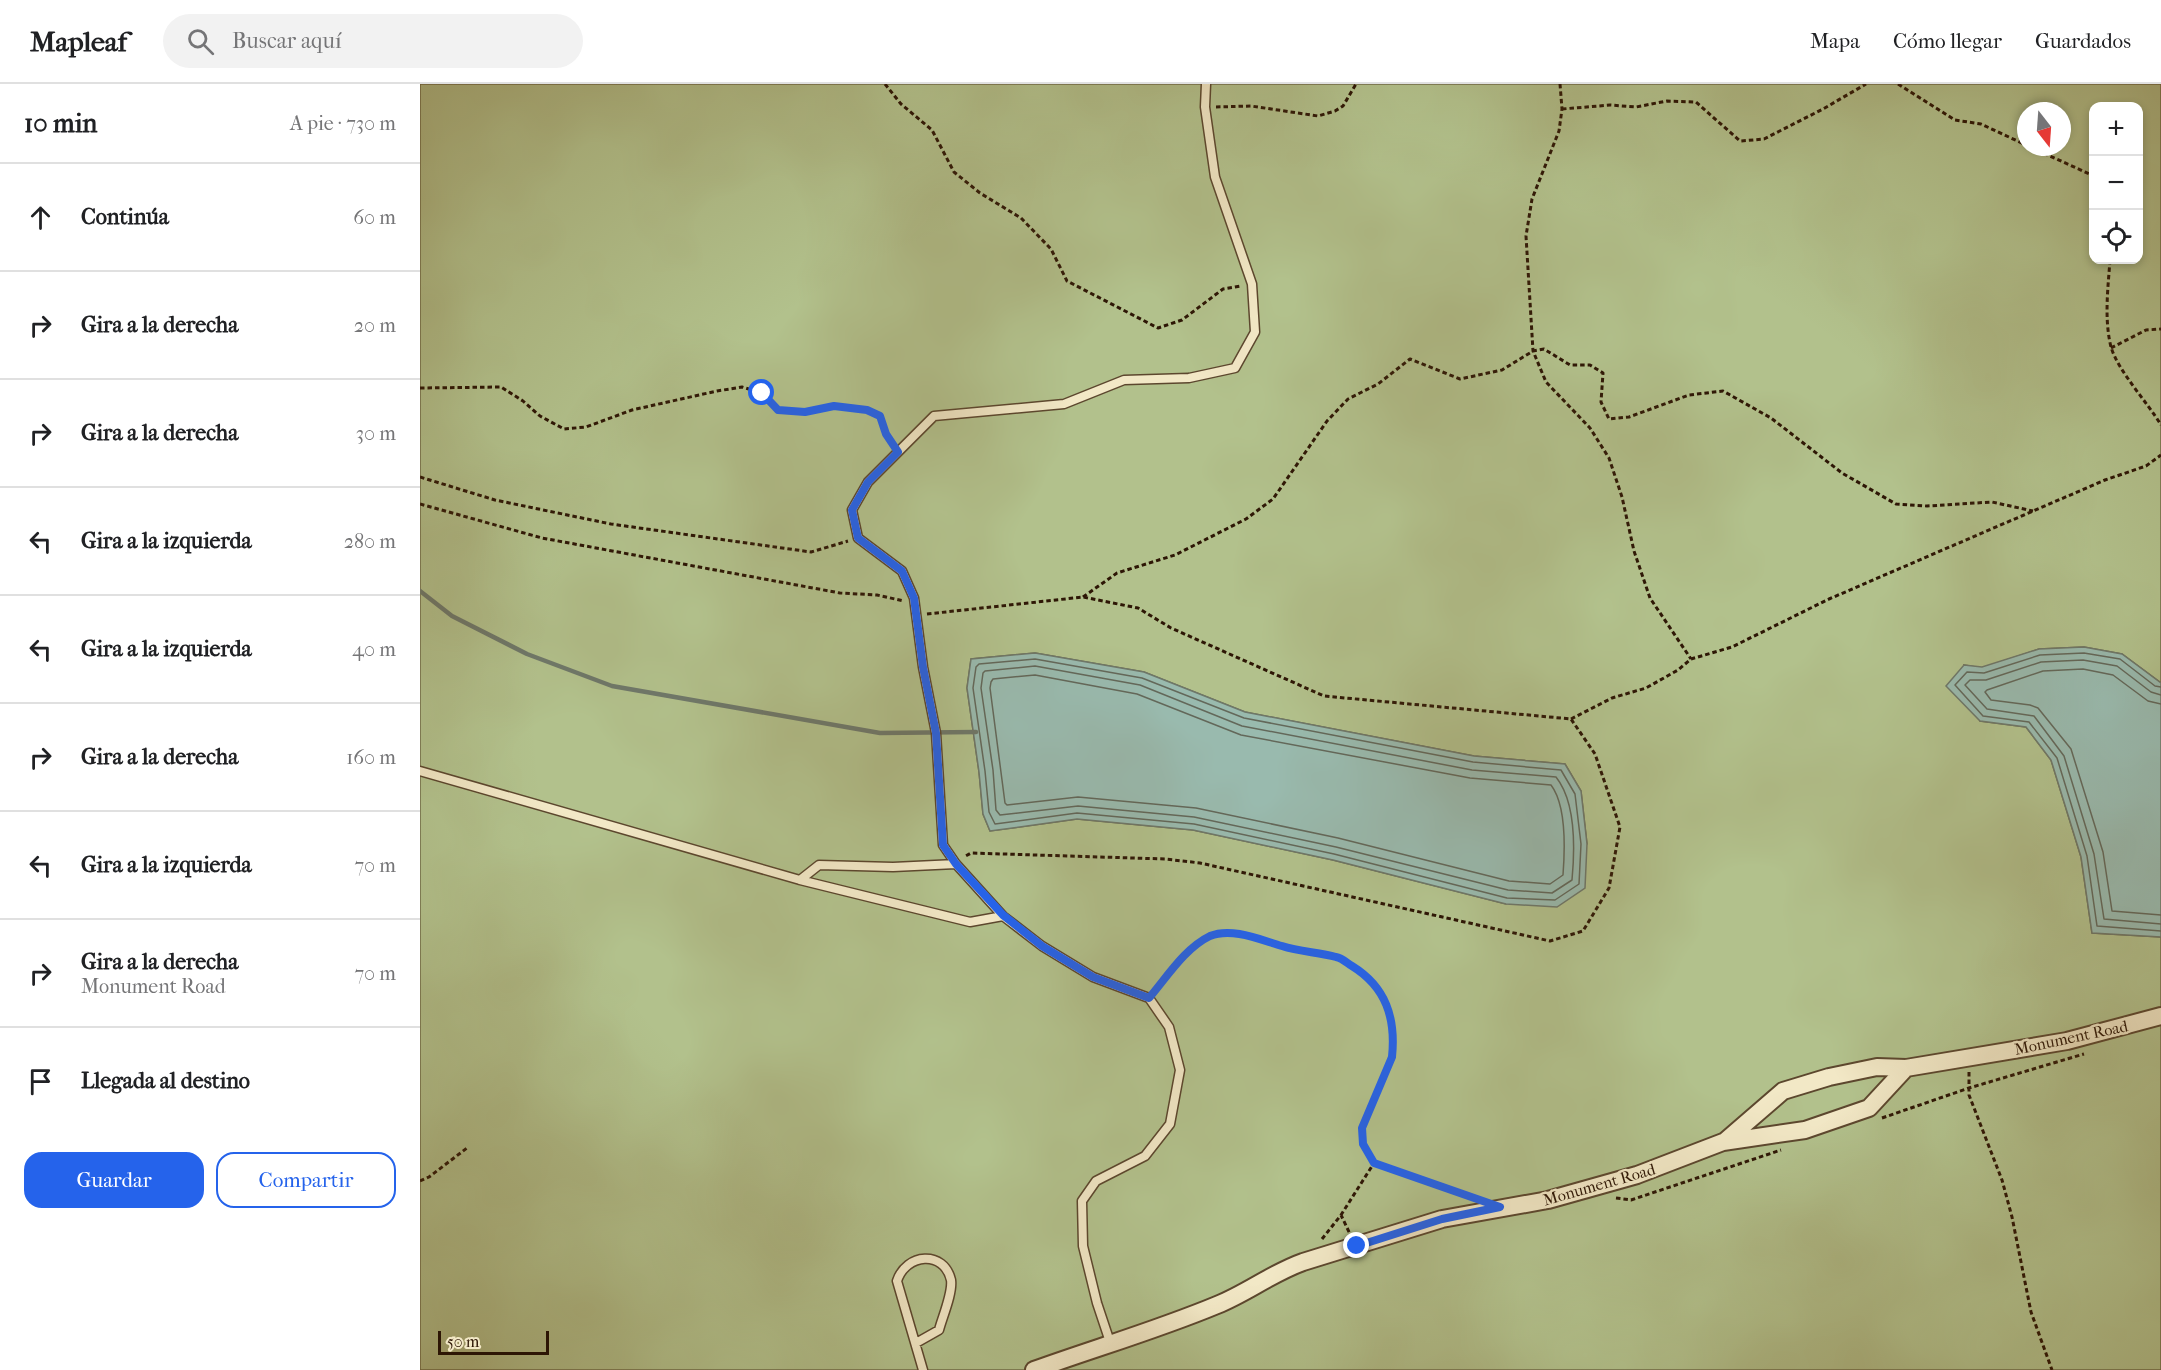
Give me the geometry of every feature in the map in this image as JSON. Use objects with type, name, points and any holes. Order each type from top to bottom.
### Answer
[{"type":"street","name":"Monument Road","points":[[1034,1370],[1110,1342],[1173,1323],[1230,1299],[1285,1268],[1442,1219],[1548,1200],[1637,1175],[1723,1142],[1804,1130],[1869,1108],[1906,1068],[2067,1041],[2161,1017]]},
{"type":"street","points":[[1723,1142],[1783,1090],[1877,1067],[1906,1068]]},
{"type":"lane","points":[[1110,1342],[1097,1303],[1083,1246],[1082,1202],[1096,1181],[1145,1156],[1170,1124],[1180,1070],[1169,1027],[1149,998],[1093,977],[1042,946],[1003,915],[956,864],[943,845],[936,733],[923,667],[914,598],[902,571],[858,538],[852,510],[868,482],[934,416],[1064,404],[1124,380],[1189,378],[1235,368],[1255,332],[1252,284],[1215,177],[1205,107],[1206,84]]},
{"type":"lane","points":[[420,771],[800,880],[970,922],[1003,915]]},
{"type":"lane","points":[[800,880],[819,865],[893,867],[956,864]]},
{"type":"lane","points":[[915,1343],[939,1330],[951,1287],[951,1280],[945,1268],[934,1260],[920,1259],[908,1264],[897,1281],[915,1343],[923,1370]]},
{"type":"path","points":[[885,84],[901,104],[932,130],[954,172],[980,193],[1021,218],[1051,249],[1067,281],[1158,328],[1182,320],[1223,290],[1252,284]]},
{"type":"path","points":[[1205,107],[1251,106],[1318,116],[1343,106],[1356,84]]},
{"type":"path","points":[[1560,84],[1562,109],[1559,131],[1532,199],[1527,236],[1533,351],[1546,382],[1590,428],[1609,458],[1622,497],[1634,551],[1650,598],[1691,659]]},
{"type":"path","points":[[1562,109],[1610,105],[1636,107],[1667,101],[1696,102],[1740,141],[1764,139],[1866,84]]},
{"type":"path","points":[[1898,84],[1955,120],[1981,124],[2017,141]]},
{"type":"path","points":[[2050,156],[2089,174]]},
{"type":"path","points":[[2110,264],[2107,311],[2112,348],[2128,379],[2161,425]]},
{"type":"path","points":[[2112,348],[2146,330],[2161,329]]},
{"type":"path","points":[[1083,597],[1117,573],[1175,555],[1246,519],[1273,499],[1327,420],[1348,399],[1378,384],[1410,359],[1460,379],[1502,370],[1533,351],[1544,349],[1570,365],[1590,365],[1603,373],[1601,402],[1609,419],[1629,417],[1689,395],[1723,391],[1771,418],[1842,473],[1896,504],[1927,506],[1992,502],[2032,511]]},
{"type":"path","points":[[420,388],[501,387],[523,401],[540,416],[564,429],[586,427],[632,410],[742,387],[762,393],[778,410],[805,412],[834,406],[867,410],[880,416],[886,434],[898,452]]},
{"type":"path","points":[[916,615],[1083,597],[1138,608],[1171,628],[1324,696],[1571,719],[1612,698],[1646,688],[1678,670],[1691,659],[1732,647],[1829,599],[2105,480],[2146,466],[2161,455]]},
{"type":"path","points":[[420,477],[495,500],[612,524],[811,552],[858,538]]},
{"type":"path","points":[[420,504],[542,538],[840,593],[877,595],[915,603]]},
{"type":"path","points":[[956,864],[971,853],[1165,859],[1200,863],[1550,941],[1583,931],[1609,888],[1620,827],[1595,754],[1571,719]]},
{"type":"path","points":[[1149,998],[1195,945],[1213,935],[1239,934],[1294,950],[1338,957],[1367,976],[1383,997],[1393,1033],[1392,1057],[1362,1128],[1363,1144],[1374,1163],[1500,1207]]},
{"type":"path","points":[[1961,1058],[1970,1073],[1969,1095],[2002,1180],[2012,1216],[2031,1312],[2052,1370]]},
{"type":"path","points":[[420,1181],[429,1177],[467,1148]]},
{"type":"path","points":[[1341,1215],[1374,1163]]},
{"type":"green space","points":[[420,84],[2161,84],[2161,683],[2122,654],[2084,647],[2039,649],[1982,668],[1964,665],[1980,721],[2026,727],[2051,760],[2081,857],[2092,933],[2161,937],[2161,1370],[420,1370]],"holes":[[[1035,653],[1144,672],[1245,712],[1474,756],[1565,764],[1581,791],[1587,844],[1506,904],[1333,860],[1193,830],[1077,819],[990,831],[983,814],[967,688],[971,659]]]},
{"type":"water","points":[[2084,647],[2122,654],[2161,683],[2161,937],[2092,933],[2081,857],[2051,760],[2026,727],[1980,721],[1946,686],[1964,665],[1982,667],[2039,649]]},
{"type":"water","points":[[1035,653],[1144,672],[1245,712],[1474,756],[1565,764],[1581,791],[1587,844],[1585,888],[1557,907],[1506,904],[1333,860],[1193,830],[1077,819],[990,831],[983,814],[967,688],[971,659]]},
{"type":"waterway","points":[[420,591],[452,616],[527,654],[612,686],[880,733],[976,732]]},
{"type":"route","points":[[762,393],[778,410],[805,412],[834,406],[867,410],[880,416],[886,434],[898,452],[868,482],[852,510],[858,538],[902,571],[914,598],[923,667],[936,733],[943,845],[956,864],[1003,915],[1042,946],[1093,977],[1149,998],[1195,945],[1213,935],[1239,934],[1294,950],[1338,957],[1367,976],[1376,986],[1388,1009],[1394,1045],[1392,1057],[1362,1128],[1363,1144],[1374,1163],[1500,1207],[1442,1219],[1357,1246]]}]
